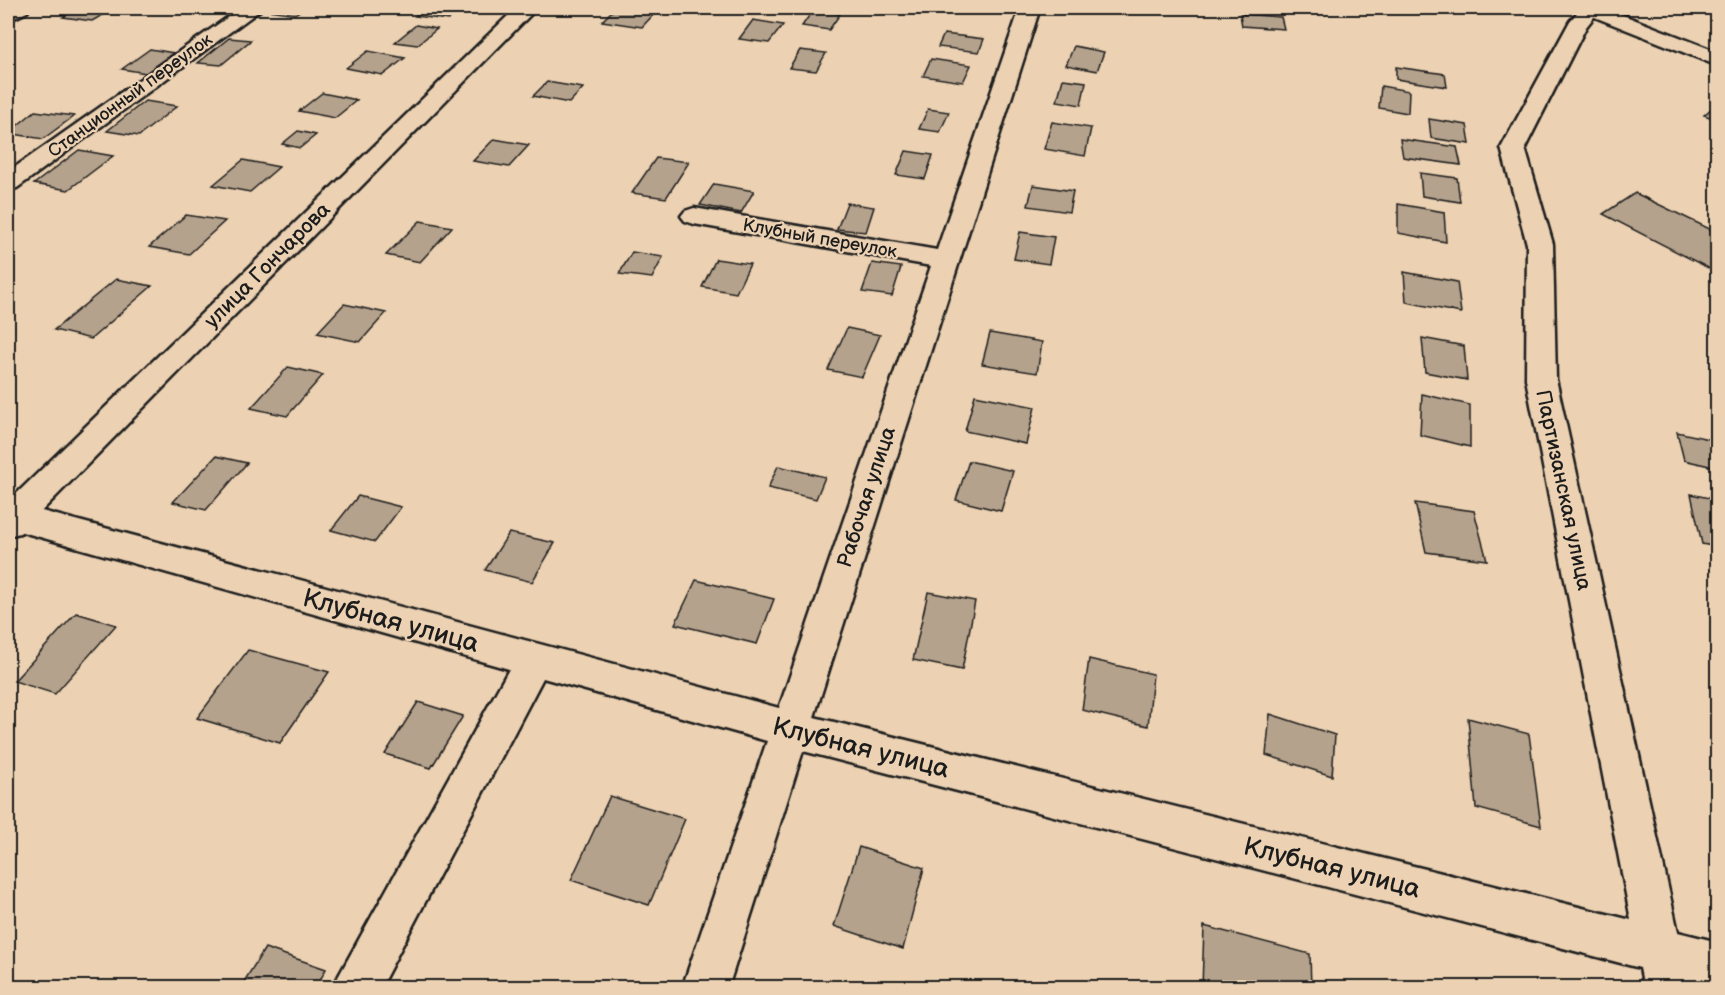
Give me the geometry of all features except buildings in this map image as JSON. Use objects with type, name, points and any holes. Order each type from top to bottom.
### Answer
[{"type":"street","points":[[8,15],[20,8]]},
{"type":"street","name":"Станционный переулок","points":[[8,183],[253,8]]},
{"type":"street","name":"улица Гончарова","points":[[10,518],[527,8]]},
{"type":"street","name":"Рабочая улица","points":[[705,987],[1030,8]]},
{"type":"street","points":[[1590,8],[1718,60]]},
{"type":"street","name":"Партизанская улица","points":[[1590,8],[1577,25],[1513,148],[1540,244],[1541,379],[1667,987]]},
{"type":"street","name":"Клубный переулок","points":[[694,216],[946,260]]},
{"type":"street","name":"Клубная улица","points":[[10,518],[789,729],[1718,965]]},
{"type":"street","points":[[356,987],[534,659]]}]
